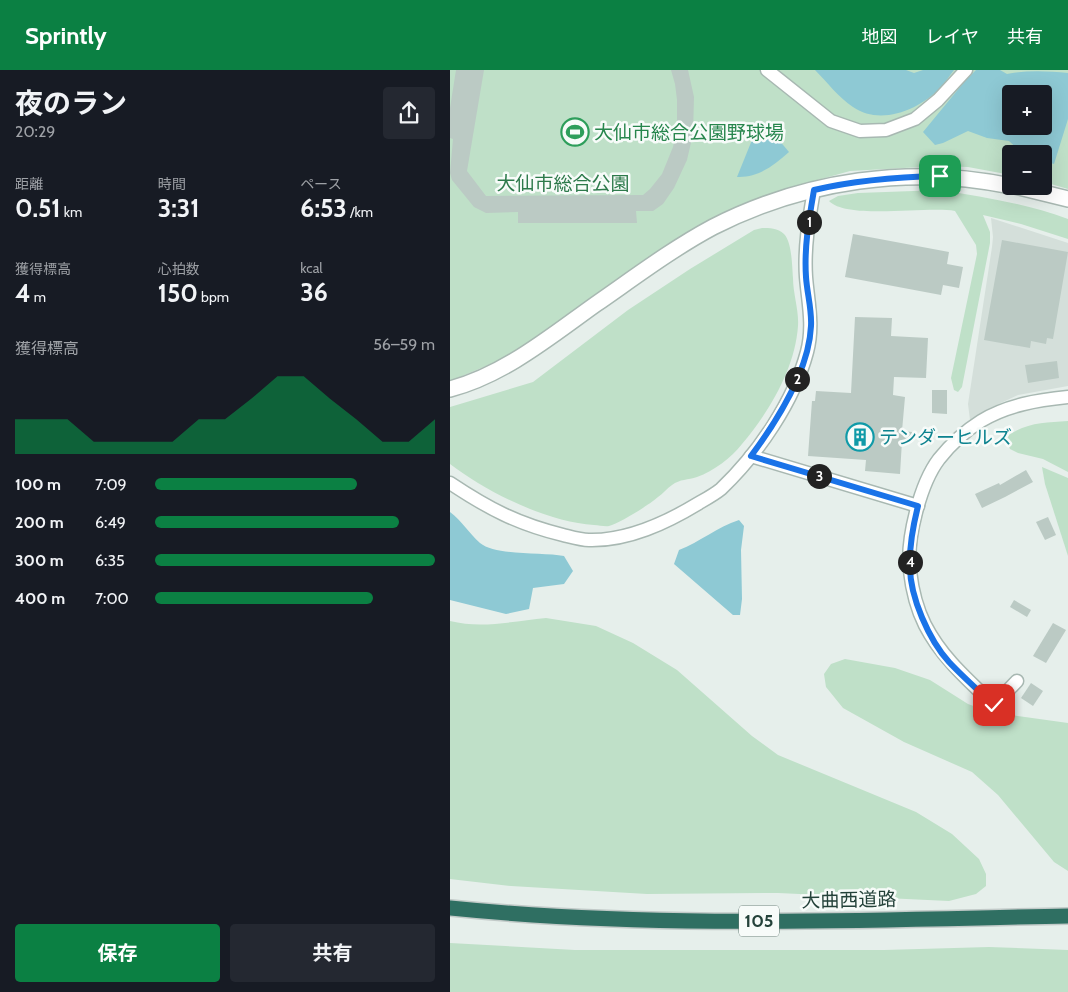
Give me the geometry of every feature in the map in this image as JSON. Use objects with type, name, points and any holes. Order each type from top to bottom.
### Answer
[{"type":"highway","name":"大曲西道路","points":[[450,908],[522,916],[629,920],[767,921],[1068,916]]},
{"type":"street","points":[[767,70],[831,121],[860,131],[886,130],[915,119],[938,100],[966,70]]},
{"type":"street","points":[[450,389],[462,386],[507,365],[671,252],[714,227],[773,202],[846,182],[892,177],[940,176],[1002,184]]},
{"type":"street","points":[[450,483],[494,510],[519,522],[587,540],[609,540],[637,533],[666,521],[720,490],[762,442],[790,393],[807,352],[812,325],[806,277],[806,241],[814,190]]},
{"type":"street","points":[[1052,195],[1068,198]]},
{"type":"street","points":[[1017,681],[994,705],[949,662],[925,624],[915,596],[910,569],[911,535],[918,506],[928,479],[939,460],[959,437],[983,420],[1012,407],[1041,400],[1068,397]]},
{"type":"street","points":[[751,456],[918,506]]},
{"type":"shaded area","points":[[991,218],[1068,243],[1068,386],[1018,395],[970,420],[968,404],[992,247]]},
{"type":"green space","name":"大仙市総合公園","points":[[450,70],[1068,70],[1068,189],[1052,184],[1052,145],[1002,145],[1002,173],[968,167],[939,166],[850,171],[789,188],[754,200],[727,213],[522,348],[498,361],[450,381]]},
{"type":"green space","points":[[941,190],[1021,205],[1068,219],[1068,239],[1021,224],[983,215],[990,232],[990,243],[962,387],[958,392],[954,390],[951,378],[977,254],[976,245],[955,211],[852,210],[838,207],[829,201],[838,196],[858,193]]},
{"type":"green space","points":[[762,228],[779,231],[784,234],[789,243],[798,314],[796,342],[786,374],[771,404],[752,432],[722,464],[697,477],[675,483],[641,509],[620,521],[606,526],[576,523],[538,512],[500,495],[450,464],[450,407],[533,382],[628,310],[690,269],[754,230]]},
{"type":"green space","points":[[1068,421],[1068,472],[1043,459],[1018,453],[1010,449],[1005,438],[1027,426]]},
{"type":"green space","points":[[1042,467],[1068,478],[1068,556],[1045,484]]},
{"type":"green space","points":[[546,618],[596,626],[633,643],[677,670],[752,736],[778,755],[916,812],[952,834],[979,859],[986,874],[986,886],[976,894],[949,901],[778,893],[647,894],[511,886],[450,879],[450,621],[486,624]]},
{"type":"green space","points":[[845,659],[895,668],[930,680],[968,704],[990,712],[1068,723],[1068,871],[1054,862],[998,795],[972,772],[904,742],[843,708],[826,687],[824,674],[831,664]]},
{"type":"green space","points":[[450,943],[575,950],[884,950],[989,947],[1068,950],[1068,992],[450,992]]},
{"type":"water","points":[[815,70],[906,70],[914,73],[923,70],[954,70],[940,88],[921,103],[899,113],[875,115],[864,113],[853,107],[838,95]]},
{"type":"water","points":[[976,70],[1000,70],[1007,74],[1037,71],[1068,73],[1068,119],[1054,164],[1052,163],[1052,145],[1013,145],[1009,141],[987,138],[968,131],[935,145],[923,132]]},
{"type":"water","points":[[773,133],[789,152],[758,173],[737,177],[754,135]]},
{"type":"water","points":[[450,512],[480,543],[487,547],[508,552],[564,556],[573,571],[564,584],[533,588],[529,609],[506,614],[450,600]]},
{"type":"water","points":[[739,520],[744,526],[741,550],[742,599],[740,615],[733,615],[674,564],[679,550]]},
{"type":"building","points":[[456,70],[484,70],[467,171],[486,196],[643,195],[662,174],[673,147],[677,129],[677,100],[671,70],[688,70],[694,97],[693,134],[687,160],[674,188],[663,204],[653,211],[636,211],[637,223],[518,223],[518,212],[486,213],[474,207],[452,180],[450,173],[453,139],[450,138],[450,108]]},
{"type":"building","points":[[853,234],[949,252],[947,264],[963,267],[959,288],[943,285],[941,295],[845,277]]},
{"type":"building","points":[[1002,240],[1068,252],[1053,339],[1047,338],[1046,344],[1031,341],[1030,348],[984,340]]},
{"type":"building","points":[[855,317],[892,318],[891,336],[928,338],[926,378],[894,377],[893,395],[905,397],[902,431],[912,432],[911,442],[902,441],[900,474],[865,471],[866,460],[808,456],[812,401],[815,401],[816,391],[851,393]]},
{"type":"building","points":[[1057,361],[1059,378],[1028,383],[1025,365]]},
{"type":"building","points":[[932,390],[947,390],[947,414],[932,413]]},
{"type":"building","points":[[1026,470],[1033,482],[982,508],[975,494],[999,483],[1000,485]]},
{"type":"building","points":[[1048,517],[1056,535],[1045,540],[1036,522]]},
{"type":"building","points":[[1014,600],[1031,610],[1027,617],[1010,607]]},
{"type":"building","points":[[1053,623],[1066,630],[1046,663],[1033,656]]},
{"type":"building","points":[[1031,683],[1043,691],[1033,706],[1021,698]]},
{"type":"place","name":"大仙市総合公園野球場","points":[[575,132]]},
{"type":"place","name":"テンダーヒルズ","points":[[860,437]]},
{"type":"route","points":[[940,176],[892,177],[846,182],[814,190],[806,241],[806,277],[812,325],[807,352],[794,386],[779,414],[751,456],[918,506],[911,535],[910,569],[915,596],[925,624],[949,662],[994,705]]}]
